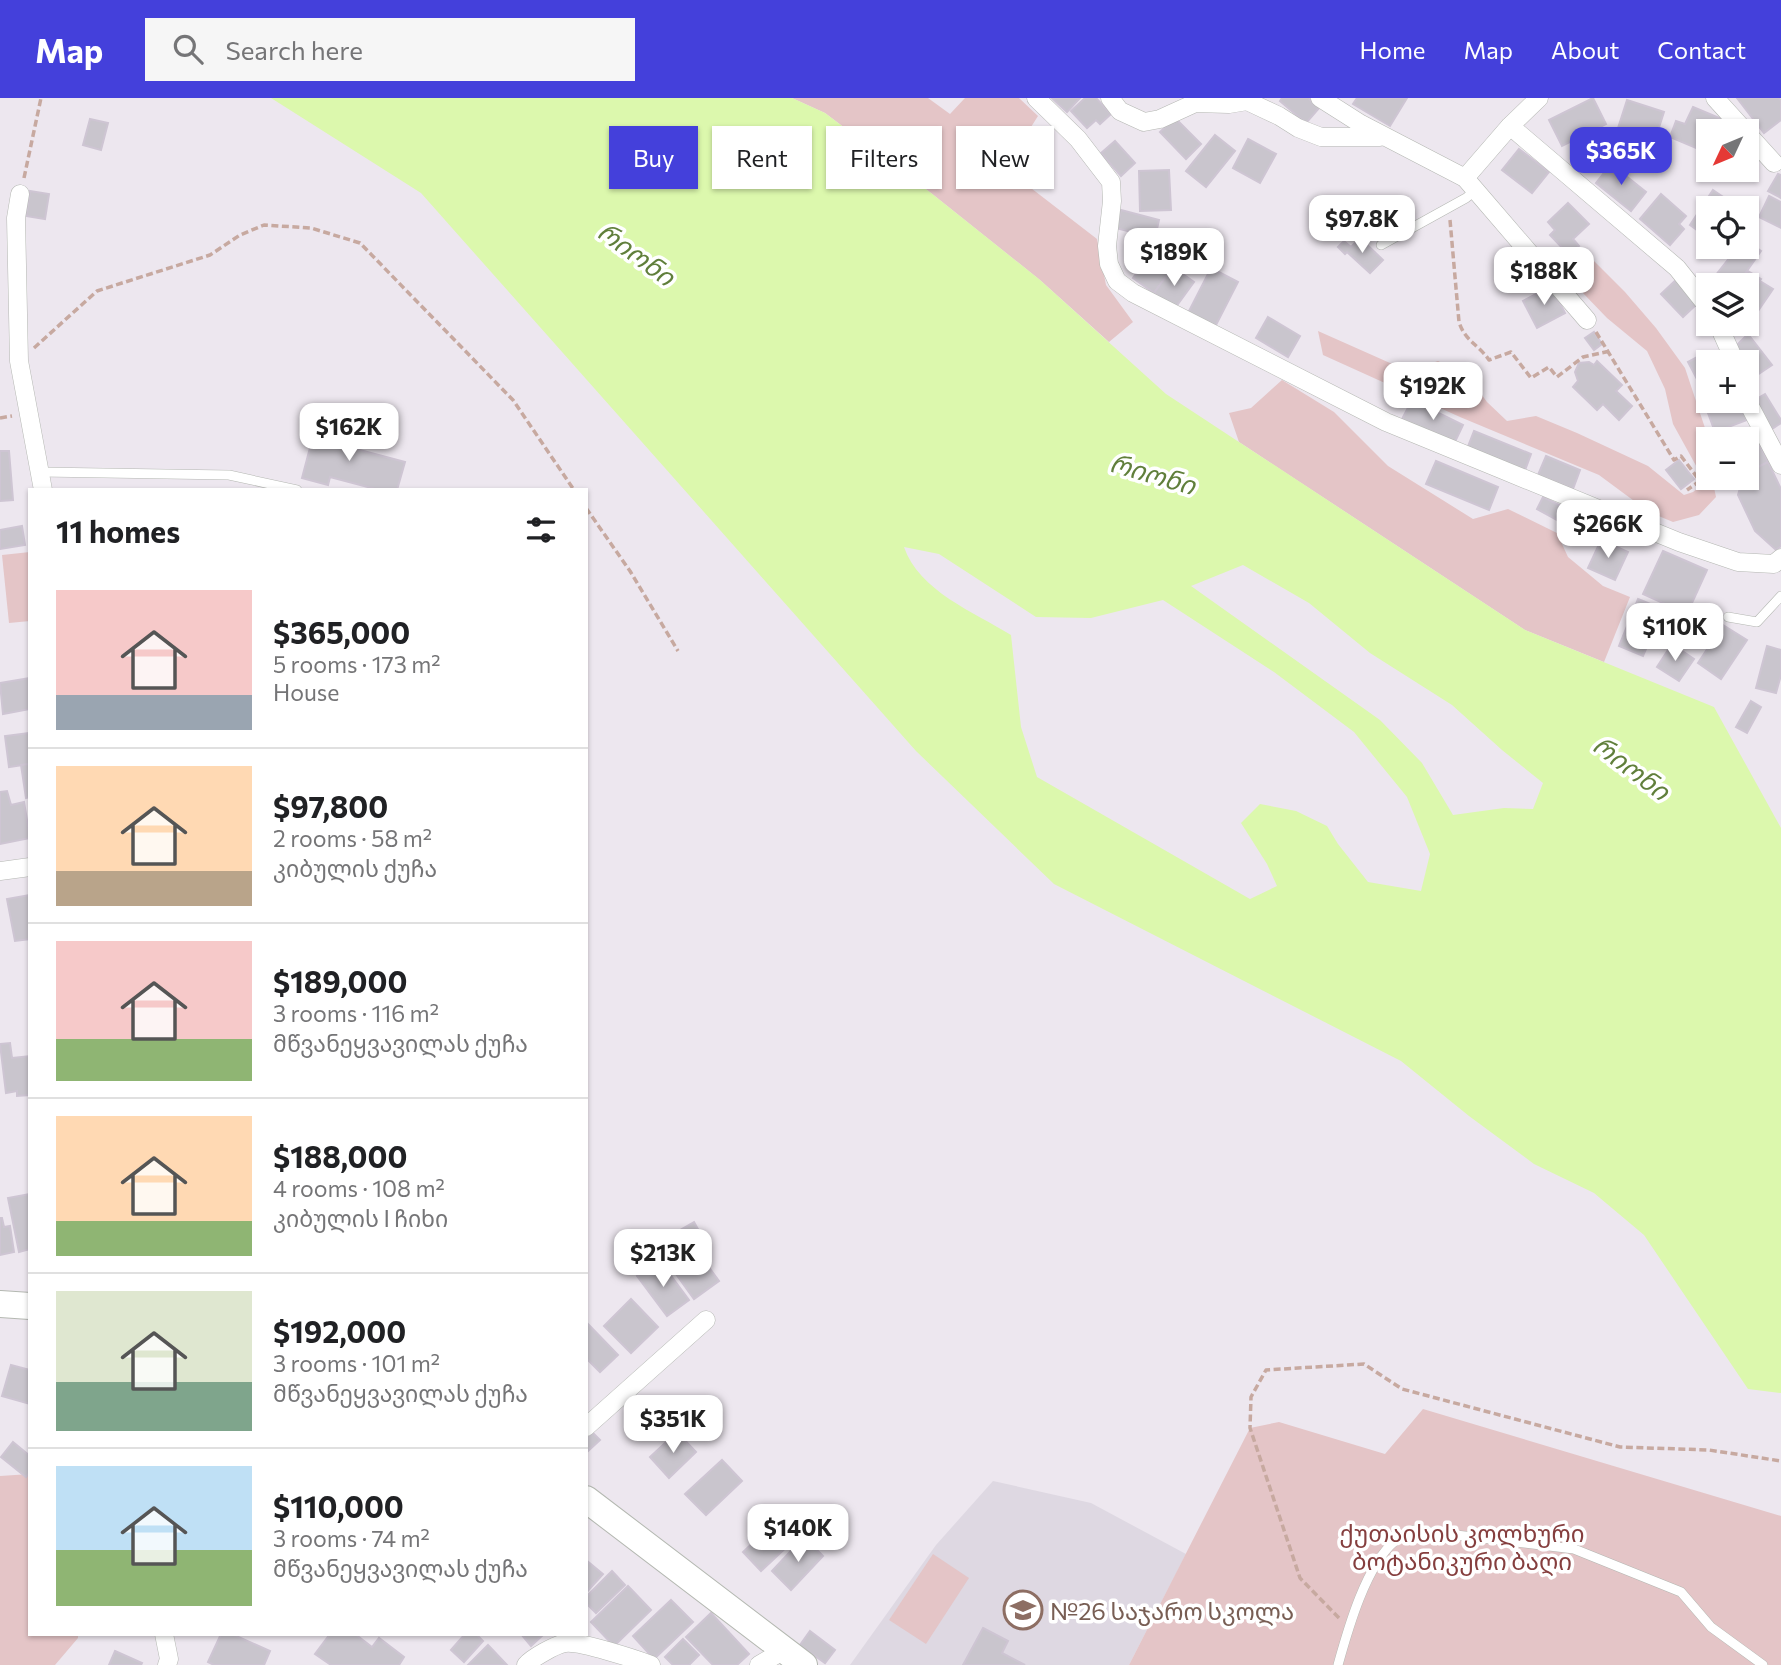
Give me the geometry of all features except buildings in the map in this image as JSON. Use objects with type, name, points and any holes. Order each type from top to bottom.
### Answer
[{"type":"main road","points":[[0,1304],[28,1306]]},
{"type":"main road","points":[[588,1501],[794,1658]]},
{"type":"street","points":[[1036,98],[1078,139],[1111,182],[1112,201],[1107,246],[1109,264],[1117,281],[1133,293],[1386,422],[1528,481],[1679,542],[1738,562],[1773,564],[1781,558]]},
{"type":"street","points":[[1110,98],[1120,111],[1144,122],[1160,119],[1195,103],[1247,102],[1321,137],[1387,138]]},
{"type":"street","points":[[1320,98],[1470,184],[1590,324]]},
{"type":"street","points":[[1470,184],[1510,126],[1539,98]]},
{"type":"street","points":[[1716,98],[1774,163]]},
{"type":"street","points":[[1510,126],[1677,268],[1696,292]]},
{"type":"street","points":[[20,194],[16,218],[19,361],[42,481]]},
{"type":"street","points":[[1753,413],[1781,465]]},
{"type":"street","points":[[0,871],[28,867]]},
{"type":"street","points":[[588,1425],[706,1320]]},
{"type":"street","points":[[164,1636],[169,1659],[167,1665]]},
{"type":"street","points":[[526,1665],[531,1659],[565,1643],[625,1655],[651,1665]]},
{"type":"street","points":[[759,1665],[794,1658]]},
{"type":"lane","points":[[1381,245],[1448,208],[1470,184]]},
{"type":"lane","points":[[42,481],[229,475],[288,488]]},
{"type":"lane","points":[[1728,617],[1757,622],[1781,596]]},
{"type":"lane","points":[[1338,1665],[1348,1628],[1374,1567],[1395,1541],[1414,1530],[1574,1549],[1681,1592],[1711,1628],[1763,1665]]},
{"type":"path","points":[[20,194],[41,98]]},
{"type":"path","points":[[1448,208],[1459,322],[1464,337],[1481,348],[1489,360],[1511,352],[1531,378],[1549,367],[1557,377],[1583,357],[1610,351]]},
{"type":"path","points":[[19,361],[97,291],[210,255],[240,235],[264,225],[311,228],[360,243],[513,400],[573,488]]},
{"type":"path","points":[[1590,324],[1610,351],[1674,460],[1681,456],[1700,481],[1687,490]]},
{"type":"path","points":[[588,511],[630,571],[678,651]]},
{"type":"path","points":[[1348,1628],[1300,1578],[1251,1428],[1251,1396],[1266,1370],[1364,1364],[1402,1389],[1620,1447],[1709,1450],[1781,1461]]},
{"type":"shaded area","name":"№26 საჯარო სკოლა","points":[[993,1481],[1091,1503],[1186,1554],[1129,1665],[850,1665],[936,1545]]},
{"type":"green space","points":[[792,98],[928,98],[950,114],[965,98],[1019,98],[1038,116],[1032,126],[956,126],[956,189],[1032,189],[1097,239],[1106,285],[1133,322],[1109,342],[1040,280],[926,189],[942,189],[942,126],[842,126],[825,113]]},
{"type":"green space","points":[[1586,253],[1656,328],[1685,368],[1696,401],[1696,413],[1700,413],[1705,427],[1696,427],[1696,466],[1673,424],[1665,389],[1647,351],[1607,318],[1560,265]]},
{"type":"green space","points":[[1318,331],[1408,371],[1438,361],[1469,377],[1487,402],[1507,421],[1536,416],[1648,466],[1684,495],[1696,490],[1715,490],[1716,497],[1699,515],[1673,522],[1649,512],[1599,475],[1460,417],[1323,355]]},
{"type":"green space","points":[[1282,380],[1334,412],[1388,466],[1473,519],[1508,509],[1557,533],[1568,557],[1603,586],[1630,597],[1604,662],[1525,630],[1239,442],[1229,413],[1251,408]]},
{"type":"green space","points":[[28,552],[28,621],[9,623],[2,555]]},
{"type":"green space","name":"ქუთაისის კოლხური ბოტანიკური ბაღი","points":[[1423,1409],[1781,1516],[1781,1665],[1129,1665],[1250,1428],[1279,1422],[1385,1454]]},
{"type":"green space","points":[[28,1474],[28,1636],[78,1636],[55,1665],[0,1665],[0,1476]]},
{"type":"green space","points":[[933,1554],[969,1578],[926,1644],[889,1620]]},
{"type":"water","name":"რიონი","points":[[271,98],[792,98],[825,113],[842,126],[826,126],[826,189],[926,189],[1040,280],[1166,394],[1525,630],[1714,707],[1781,828],[1781,1393],[1748,1389],[1644,1235],[1594,1193],[1534,1164],[1401,1061],[1054,884],[916,751],[421,193]],"holes":[[[904,547],[939,554],[1036,617],[1091,618],[1163,600],[1274,672],[1354,732],[1407,797],[1430,854],[1421,891],[1368,882],[1327,826],[1296,811],[1260,804],[1241,823],[1267,864],[1277,886],[1250,899],[1037,777],[1021,727],[1011,635],[935,588],[911,562]],[[1243,565],[1309,603],[1370,653],[1452,705],[1543,783],[1533,809],[1504,808],[1453,815],[1422,763],[1380,720],[1191,586]]]},
{"type":"place","name":"№26 საჯარო სკოლა","points":[[1023,1610]]}]
